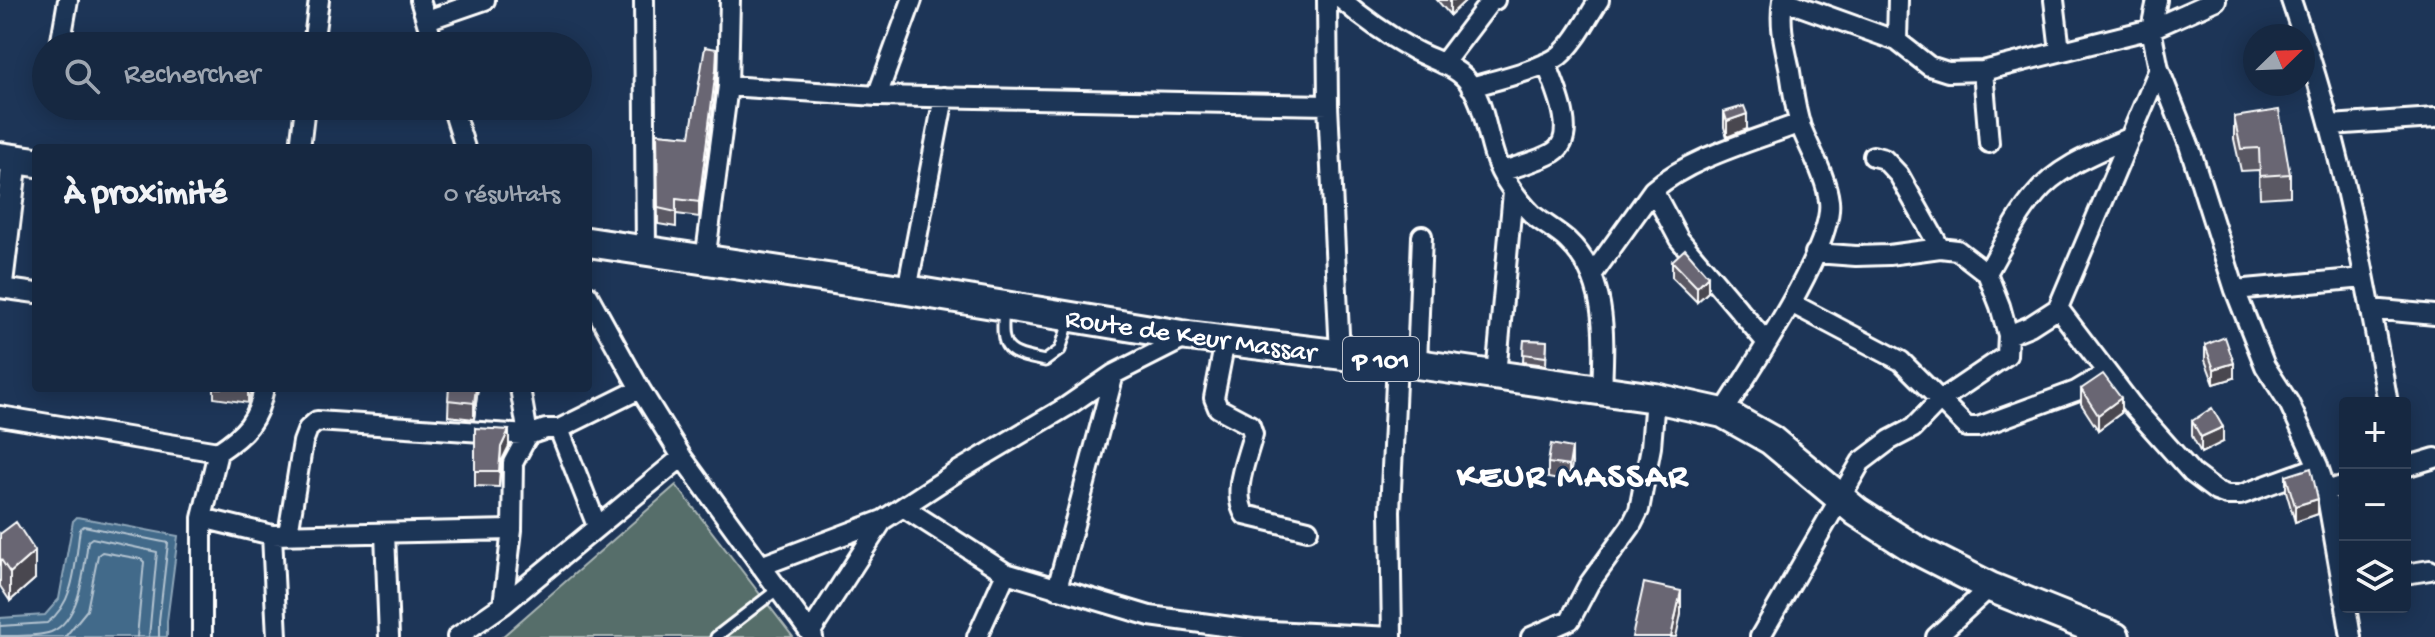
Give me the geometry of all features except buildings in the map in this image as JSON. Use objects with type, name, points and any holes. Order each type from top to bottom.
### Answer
[{"type":"main road","name":"Route de Keur Massar","points":[[592,243],[1188,336],[1602,390],[1723,413],[1771,440],[1869,520],[1913,548],[1990,587],[2115,637]]},
{"type":"street","points":[[62,32],[68,0]]},
{"type":"street","points":[[315,32],[319,0]]},
{"type":"street","points":[[420,0],[430,32]]},
{"type":"street","points":[[427,20],[485,0]]},
{"type":"street","points":[[644,0],[646,252]]},
{"type":"street","points":[[705,261],[728,86],[730,0]]},
{"type":"street","points":[[877,96],[912,0]]},
{"type":"street","points":[[1327,0],[1328,105],[1340,354]]},
{"type":"street","points":[[1342,0],[1367,21],[1414,51],[1455,70],[1467,80],[1476,97],[1501,172],[1513,192],[1532,214],[1567,240],[1581,255],[1592,275],[1600,295],[1602,390]]},
{"type":"street","points":[[1443,64],[1490,2],[1495,0]]},
{"type":"street","points":[[1471,87],[1546,63],[1567,48],[1599,0]]},
{"type":"street","points":[[1723,413],[1791,303],[1829,219],[1830,202],[1800,123],[1782,39],[1780,18],[1783,0],[1897,41],[1929,66],[1948,72],[1983,71],[2151,29],[2214,0]]},
{"type":"street","points":[[1897,41],[1898,0]]},
{"type":"street","points":[[2054,0],[2060,51]]},
{"type":"street","points":[[2157,0],[2151,29],[2159,69],[2189,145],[2235,290],[2265,366],[2289,403],[2318,466],[2326,491],[2339,562]]},
{"type":"street","points":[[2291,0],[2299,24]]},
{"type":"street","points":[[1501,172],[1556,151],[1564,141],[1562,106],[1546,63]]},
{"type":"street","points":[[2008,335],[2030,326],[2058,308],[2159,69]]},
{"type":"street","points":[[1983,71],[1989,143]]},
{"type":"street","points":[[2315,76],[2330,125],[2371,309],[2387,397]]},
{"type":"street","points":[[728,86],[877,96],[1328,105]]},
{"type":"street","points":[[907,290],[944,97]]},
{"type":"street","points":[[2330,125],[2435,118]]},
{"type":"street","points":[[300,144],[303,120]]},
{"type":"street","points":[[456,120],[464,144]]},
{"type":"street","points":[[1592,275],[1653,190],[1682,170],[1800,123]]},
{"type":"street","points":[[1987,273],[2037,192],[2066,168],[2131,137]]},
{"type":"street","points":[[1873,156],[1884,159],[1899,175],[1940,248]]},
{"type":"street","points":[[17,160],[0,285],[32,292]]},
{"type":"street","points":[[1653,190],[1679,239],[1767,343]]},
{"type":"street","points":[[1496,375],[1513,192]]},
{"type":"street","points":[[903,507],[1006,573],[1150,616],[1253,630],[1392,637],[1390,511],[1422,236]]},
{"type":"street","points":[[1760,637],[1861,462],[1890,440],[1913,428],[1939,401],[2007,355],[2008,335],[1987,273],[1957,250],[1940,248],[1856,256],[1815,253]]},
{"type":"street","points":[[2235,290],[2364,278]]},
{"type":"street","points":[[592,302],[682,457],[811,635],[883,520]]},
{"type":"street","points":[[1791,303],[1901,361],[1967,427],[1978,427],[2076,391],[2106,373]]},
{"type":"street","points":[[2058,308],[2134,408],[2192,473],[2216,491],[2240,495],[2318,466]]},
{"type":"street","points":[[2371,309],[2435,315]]},
{"type":"street","points":[[761,566],[883,520],[1114,374],[1188,336]]},
{"type":"street","points":[[1225,341],[1214,398],[1218,408],[1250,425],[1253,434],[1238,492],[1239,506],[1245,515],[1308,530]]},
{"type":"street","points":[[1057,589],[1114,374]]},
{"type":"street","points":[[277,637],[280,535],[303,442],[308,429],[317,421],[528,435],[546,429],[559,429],[640,389]]},
{"type":"street","points":[[202,637],[202,518],[218,452],[241,436],[252,422],[263,392]]},
{"type":"street","points":[[503,605],[512,530],[513,463],[528,435],[521,392]]},
{"type":"street","points":[[1531,637],[1568,628],[1589,584],[1631,526],[1639,510],[1651,447],[1655,398]]},
{"type":"street","points":[[0,416],[218,452]]},
{"type":"street","points":[[559,429],[597,526]]},
{"type":"street","points":[[457,637],[503,605],[682,457]]},
{"type":"street","points":[[2411,466],[2432,464]]},
{"type":"street","points":[[2326,491],[2339,487]]},
{"type":"street","points":[[202,518],[280,535],[512,530]]},
{"type":"street","points":[[385,533],[389,637]]},
{"type":"street","points":[[2411,573],[2430,570]]},
{"type":"street","points":[[977,637],[1006,573]]},
{"type":"street","points":[[1936,637],[1990,587]]},
{"type":"street","points":[[2347,613],[2351,637]]},
{"type":"lane","points":[[1005,306],[1002,334],[1007,346],[1015,355],[1045,361],[1060,350],[1071,316]]},
{"type":"lane","points":[[716,637],[778,589]]},
{"type":"green space","points":[[676,485],[793,637],[502,637]]},
{"type":"water","points":[[77,517],[178,536],[167,637],[0,637],[0,618],[45,615],[59,599],[73,521]]},
{"type":"district","name":"KEUR MASSAR","points":[[1573,472]]}]
